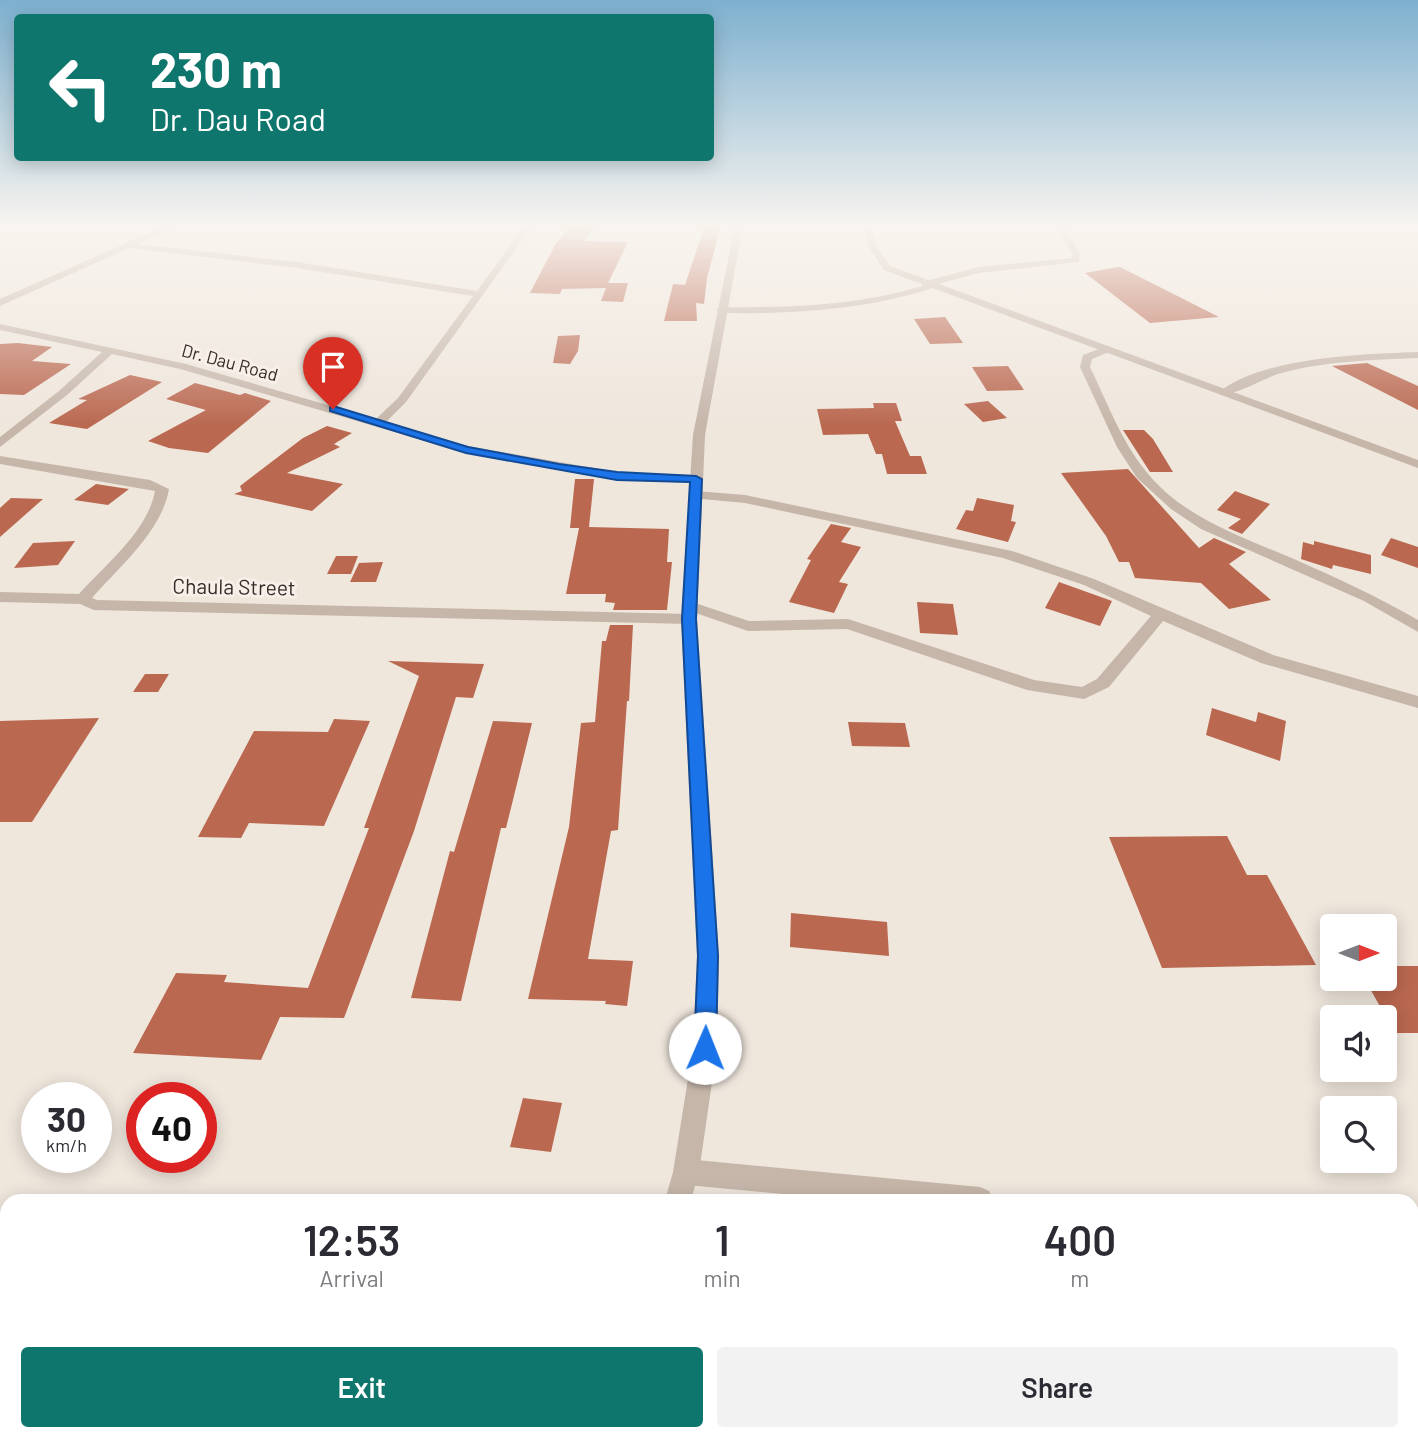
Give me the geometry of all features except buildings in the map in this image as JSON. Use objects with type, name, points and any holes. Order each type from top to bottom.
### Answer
[{"type":"street","points":[[0,303],[23,292]]},
{"type":"street","points":[[379,422],[402,400],[480,294],[469,292]]},
{"type":"street","points":[[680,1194],[686,1172],[705,1048],[708,956],[689,613],[699,435],[725,292]]},
{"type":"street","points":[[721,310],[812,308],[892,297],[906,292]]},
{"type":"street","points":[[948,292],[1418,464]]},
{"type":"street","name":"Dr. Dau Road","points":[[0,327],[182,366],[379,422],[466,450],[559,468],[696,487],[1007,554],[1089,582],[1267,659],[1418,702]]},
{"type":"street","points":[[1107,348],[1087,357],[1085,367],[1123,447],[1158,492],[1206,526],[1369,598],[1418,627]]},
{"type":"street","points":[[0,443],[63,393],[109,351]]},
{"type":"street","points":[[1224,393],[1264,372],[1325,359],[1418,355]]},
{"type":"street","points":[[0,460],[162,489],[163,498],[150,519],[83,599]]},
{"type":"street","name":"Chaula Street","points":[[0,597],[83,599],[94,605],[689,613],[748,626],[848,624],[1033,686],[1084,693],[1103,683],[1161,614]]},
{"type":"street","points":[[686,1172],[917,1194]]},
{"type":"route","points":[[333,409],[466,450],[559,468],[617,476],[696,479],[689,619],[708,956],[705,1048]]}]
